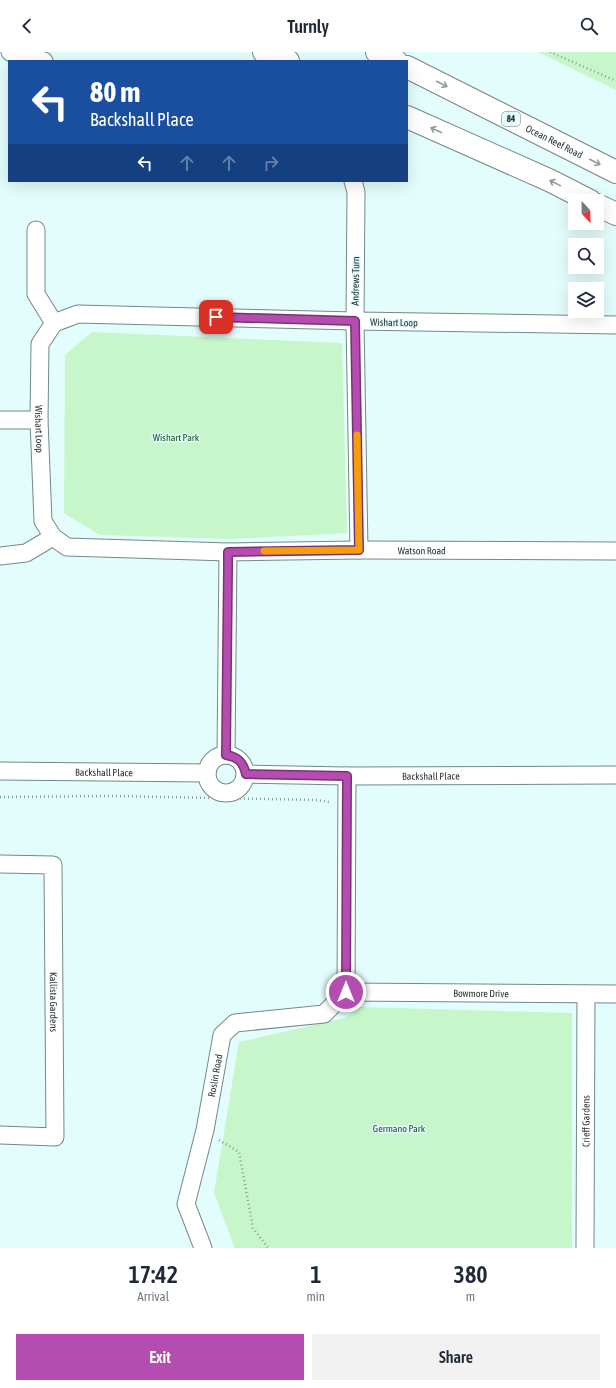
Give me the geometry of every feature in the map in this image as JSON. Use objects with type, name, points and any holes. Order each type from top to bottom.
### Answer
[{"type":"main road","points":[[264,52],[285,60]]},
{"type":"main road","points":[[377,52],[394,60]]},
{"type":"main road","name":"Ocean Reef Road","points":[[408,68],[616,172]]},
{"type":"main road","points":[[408,117],[552,181],[577,194]]},
{"type":"main road","points":[[604,208],[616,214]]},
{"type":"street","points":[[10,52],[40,60]]},
{"type":"street","name":"Andrews Turn","points":[[353,182],[356,192],[355,321],[359,550]]},
{"type":"street","points":[[36,230],[36,294],[54,323]]},
{"type":"street","name":"Wishart Loop","points":[[228,552],[67,547],[53,537],[43,521],[39,420],[40,344],[54,323],[78,314],[355,321],[616,325]]},
{"type":"street","points":[[0,420],[39,420]]},
{"type":"street","points":[[0,556],[26,553],[53,537]]},
{"type":"street","name":"Watson Road","points":[[228,552],[359,550],[616,551]]},
{"type":"street","points":[[226,755],[228,552]]},
{"type":"street","points":[[226,755],[234,756],[240,760],[246,774],[245,780],[241,786],[236,791],[229,794],[216,791],[211,786],[207,773],[211,763],[220,756],[226,755]]},
{"type":"street","name":"Backshall Place","points":[[0,771],[207,773]]},
{"type":"street","name":"Backshall Place","points":[[246,774],[347,776],[616,776]]},
{"type":"street","points":[[346,992],[347,776]]},
{"type":"street","name":"Kallista Gardens","points":[[0,864],[53,865],[54,1137],[0,1135]]},
{"type":"street","name":"Bowmore Drive","points":[[346,992],[616,994]]},
{"type":"street","name":"Roslin Road","points":[[203,1248],[186,1204],[204,1130],[222,1036],[235,1023],[324,1014],[346,992]]},
{"type":"street","name":"Crieff Gardens","points":[[585,1248],[586,994]]},
{"type":"path","points":[[550,52],[616,81]]},
{"type":"path","points":[[0,797],[166,797],[317,800],[331,802],[347,801]]},
{"type":"path","points":[[204,1130],[239,1152],[253,1228],[268,1248]]},
{"type":"green space","points":[[538,52],[616,52],[616,90]]},
{"type":"green space","name":"Wishart Park","points":[[92,332],[342,343],[347,533],[231,539],[100,535],[64,513],[65,355]]},
{"type":"green space","name":"Germano Park","points":[[360,1007],[572,1013],[572,1248],[235,1248],[214,1193],[239,1042],[345,1018]]},
{"type":"slow traffic","points":[[264,551],[359,550],[357,435]]},
{"type":"route","points":[[216,317],[355,321],[359,550],[228,552],[226,755],[234,756],[240,760],[246,774],[347,776],[346,992]]}]
